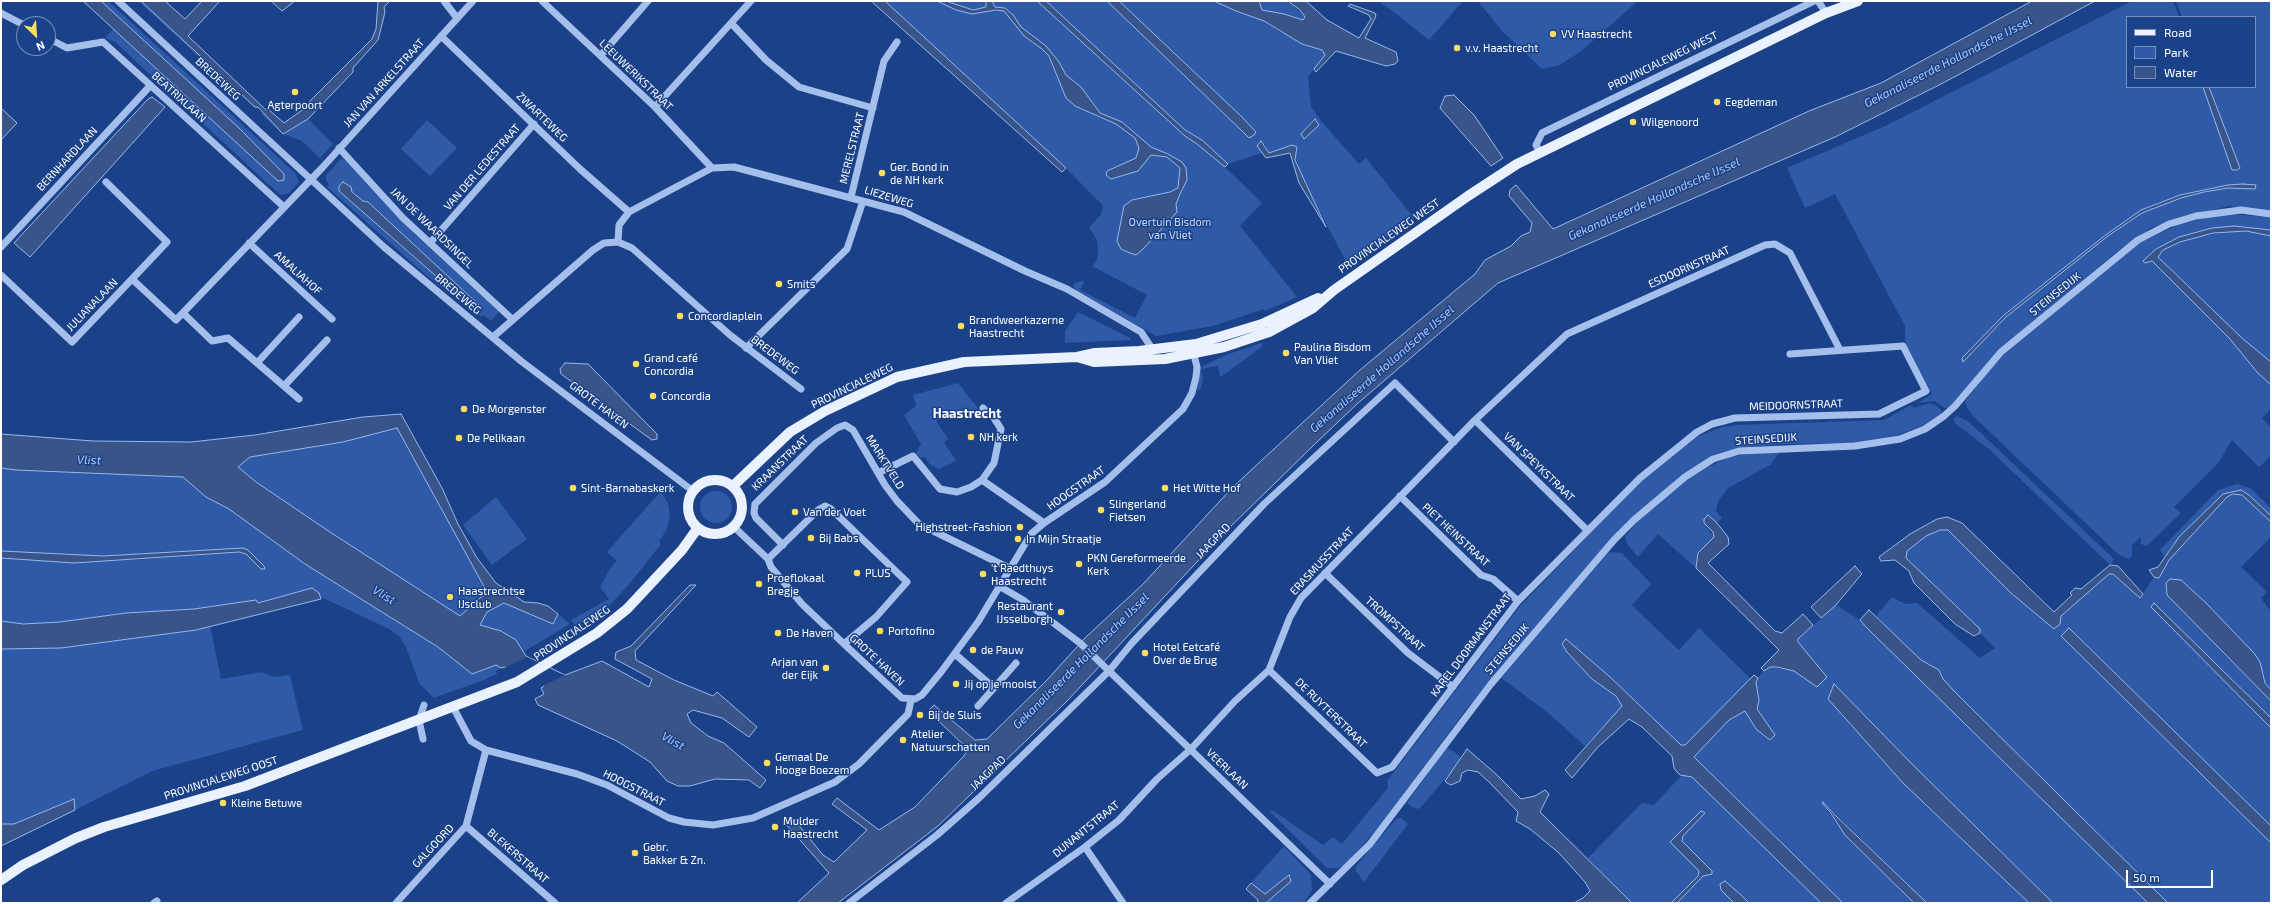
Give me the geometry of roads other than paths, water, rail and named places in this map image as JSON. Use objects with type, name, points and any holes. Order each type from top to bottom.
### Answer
[{"type":"main road","name":"PROVINCIALEWEG WEST","points":[[1194,355],[1269,332],[1313,308],[1334,290],[1468,196],[1540,152],[1826,13],[1858,1]]},
{"type":"main road","name":"PROVINCIALEWEG WEST","points":[[1182,346],[1212,340],[1262,324],[1334,290]]},
{"type":"main road","name":"PROVINCIALEWEG","points":[[733,486],[790,432],[825,411],[897,377],[964,362],[1077,357],[1095,353],[1153,350],[1182,346]]},
{"type":"main road","name":"PROVINCIALEWEG","points":[[1077,357],[1094,362],[1140,361],[1194,355]]},
{"type":"main road","points":[[707,480],[716,480],[733,486],[742,502],[742,511],[734,527],[716,535],[697,529],[690,519],[687,506],[693,491],[707,480]]},
{"type":"main road","name":"PROVINCIALEWEG","points":[[453,707],[517,682],[546,666],[597,634],[627,609],[677,556],[697,529]]},
{"type":"main road","name":"PROVINCIALEWEG OOST","points":[[1,880],[29,862],[76,838],[97,830],[245,786],[453,707]]},
{"type":"street","name":"BREDEWEG","points":[[118,1],[384,246],[493,337]]},
{"type":"street","points":[[444,1],[457,18]]},
{"type":"street","name":"JAN VAN ARKELSTRAAT","points":[[311,179],[473,1]]},
{"type":"street","name":"LEEUWERIKSTRAAT","points":[[542,1],[655,107],[712,168]]},
{"type":"street","points":[[601,55],[648,1]]},
{"type":"street","points":[[655,107],[751,1]]},
{"type":"street","name":"PROVINCIALEWEG WEST","points":[[1540,152],[1536,145],[1542,133],[1814,1]]},
{"type":"street","points":[[1818,1],[1826,13]]},
{"type":"street","points":[[1,13],[16,21]]},
{"type":"street","name":"MERELSTRAAT","points":[[731,23],[766,60],[799,87],[873,108],[851,197]]},
{"type":"street","name":"ZWARTEWEG","points":[[441,36],[580,169],[629,212]]},
{"type":"street","name":"BEATRIXLAAN","points":[[56,42],[68,48],[104,42],[150,86],[284,207]]},
{"type":"street","points":[[873,108],[884,61],[897,42]]},
{"type":"street","name":"BERNHARDLAAN","points":[[1,247],[150,86]]},
{"type":"street","name":"VAN DER LEDESTRAAT","points":[[430,243],[534,124]]},
{"type":"street","name":"JAN DE WAARDSINGEL","points":[[339,148],[403,218],[512,319]]},
{"type":"street","name":"LIEZEWEG","points":[[629,212],[712,168],[734,167],[851,197],[904,212],[1025,272],[1067,289],[1141,332],[1153,350]]},
{"type":"street","points":[[299,399],[228,338],[212,341],[183,313],[311,179]]},
{"type":"street","points":[[106,182],[168,242],[132,280]]},
{"type":"street","points":[[746,348],[847,249],[864,201]]},
{"type":"street","name":"STEINSEDIJK","points":[[1310,903],[1370,844],[1491,684],[1609,546],[1634,520],[1697,469],[1713,459],[1739,451],[1855,446],[1900,438],[1925,429],[1944,416],[1955,406],[2001,352],[2138,240],[2168,224],[2196,216],[2236,210],[2271,214]]},
{"type":"street","points":[[493,337],[593,250],[604,243],[618,242],[619,225],[629,212]]},
{"type":"street","name":"BREDEWEG","points":[[618,242],[632,248],[746,348],[802,389]]},
{"type":"street","name":"AMALIAHOF","points":[[249,243],[332,319]]},
{"type":"street","name":"ESDOORNSTRAAT","points":[[1475,420],[1567,334],[1765,245],[1775,244],[1790,253],[1840,350]]},
{"type":"street","name":"JULIANALAAN","points":[[1,275],[72,342],[132,280],[176,320],[183,313]]},
{"type":"street","points":[[257,363],[299,317]]},
{"type":"street","name":"GROTE HAVEN","points":[[493,337],[693,491]]},
{"type":"street","points":[[284,386],[327,340]]},
{"type":"street","points":[[1182,346],[1194,355]]},
{"type":"street","name":"MEIDOORNSTRAAT","points":[[1587,530],[1665,457],[1697,432],[1712,424],[1735,418],[1879,414],[1926,391],[1903,346],[1840,350]]},
{"type":"street","points":[[1790,354],[1840,350]]},
{"type":"street","name":"HOOGSTRAAT","points":[[453,707],[470,741],[486,750],[577,774],[607,785],[669,818],[698,824],[726,824],[753,818],[835,782],[858,764],[908,714],[911,700],[922,694],[955,654],[1031,534],[1044,522],[1105,482],[1183,410],[1194,386],[1196,366],[1194,355]]},
{"type":"street","name":"JAAGPAD","points":[[849,903],[937,835],[979,798],[1109,671],[1132,642],[1264,504],[1395,383],[1454,442]]},
{"type":"street","points":[[878,473],[913,456],[940,489],[957,492],[971,487],[982,480],[994,463],[1001,429],[994,418],[983,408]]},
{"type":"street","name":"VAN SPEYKSTRAAT","points":[[1475,420],[1587,530]]},
{"type":"street","name":"ERASMUSSTRAAT","points":[[1191,748],[1235,701],[1269,670],[1295,607],[1325,573],[1475,420]]},
{"type":"street","name":"MARKTVELD","points":[[845,425],[852,430],[897,501],[919,524],[1009,568]]},
{"type":"street","name":"KRAANSTRAAT","points":[[783,545],[756,518],[754,513],[755,504],[816,443],[837,428],[845,425]]},
{"type":"street","points":[[982,480],[1044,522]]},
{"type":"street","name":"PIET HEINSTRAAT","points":[[1400,496],[1481,575],[1493,578],[1518,601]]},
{"type":"street","points":[[768,559],[818,510],[825,506],[831,509],[907,582],[876,617],[844,644]]},
{"type":"street","name":"GROTE HAVEN","points":[[734,527],[768,559],[771,567],[802,604],[897,694],[902,698],[911,700]]},
{"type":"street","name":"KAREL DOORMANSTRAAT","points":[[1377,773],[1392,767],[1518,601],[1587,530]]},
{"type":"street","name":"TROMPSTRAAT","points":[[1325,573],[1408,653],[1453,687]]},
{"type":"street","name":"VEERLAAN","points":[[999,586],[1023,600],[1080,643],[1191,748],[1330,884]]},
{"type":"street","points":[[955,654],[994,688]]},
{"type":"street","points":[[978,706],[1016,663]]},
{"type":"street","name":"DE RUYTERSTRAAT","points":[[1269,670],[1377,773]]},
{"type":"street","points":[[423,739],[419,720],[424,705]]},
{"type":"street","name":"DUNANTSTRAAT","points":[[1006,903],[1085,847],[1119,820],[1157,779],[1191,748]]},
{"type":"street","name":"GALGOORD","points":[[396,903],[466,826],[486,750]]},
{"type":"street","name":"BLEKERSTRAAT","points":[[466,826],[555,903]]},
{"type":"street","points":[[1085,847],[1123,903]]},
{"type":"water","points":[[83,1],[101,1],[240,129],[284,174],[284,180],[278,181]]},
{"type":"water","points":[[141,1],[165,1],[185,19],[202,1],[220,1],[188,36],[266,110],[268,109],[284,123],[305,108],[310,101],[372,39],[376,29],[378,1],[390,1],[384,7],[385,12],[378,40],[353,68],[353,72],[308,119],[283,134],[258,107],[255,107]]},
{"type":"water","points":[[271,1],[295,1],[282,11]]},
{"type":"water","points":[[871,1],[885,1],[1066,168],[1062,172]]},
{"type":"water","points":[[937,1],[946,1],[973,10],[986,7],[986,1],[992,1],[995,7],[1005,8],[1013,15],[1021,27],[1046,46],[1059,62],[1066,75],[1081,87],[1100,113],[1122,122],[1151,147],[1182,162],[1186,168],[1187,180],[1176,204],[1177,212],[1136,255],[1121,249],[1117,241],[1124,206],[1132,200],[1170,192],[1178,188],[1180,168],[1167,157],[1151,155],[1138,171],[1111,179],[1106,175],[1107,171],[1136,158],[1139,148],[1135,138],[1116,124],[1075,106],[1066,98],[1049,56],[1024,36],[1004,11],[996,10],[972,14],[956,10]]},
{"type":"water","points":[[1037,1],[1046,1],[1185,130],[1202,140],[1228,164],[1225,167],[1185,136]]},
{"type":"water","points":[[1107,1],[1119,1],[1242,117],[1256,132],[1254,135],[1249,138]]},
{"type":"water","points":[[1214,1],[1259,1],[1262,10],[1284,14],[1303,20],[1305,17],[1300,10],[1288,1],[1306,1],[1327,20],[1359,38],[1371,19],[1369,15],[1348,6],[1350,4],[1375,13],[1376,16],[1365,38],[1396,52],[1398,61],[1395,64],[1386,66],[1336,51],[1316,72],[1314,69],[1325,55],[1322,50],[1302,44],[1264,21]]},
{"type":"water","name":"Gekanaliseerde Hollandsche IJssel","points":[[2032,1],[2095,1],[1943,83],[1835,137],[1498,283],[1357,404],[1317,442],[1223,534],[1067,701],[938,826],[838,903],[797,903],[829,873],[785,823],[793,818],[823,855],[834,862],[867,830],[832,804],[837,798],[879,830],[915,807],[964,756],[968,749],[928,711],[934,705],[975,740],[987,739],[1047,680],[1086,637],[1143,584],[1232,488],[1360,370],[1475,274],[1485,260],[1511,246],[1521,236],[1530,232],[1532,223],[1509,196],[1510,190],[1516,185],[1553,229],[1809,111],[1881,83]]},
{"type":"water","points":[[2203,88],[2209,88],[2240,168],[2237,170],[2232,170]]},
{"type":"water","points":[[1454,95],[1474,115],[1503,158],[1491,166],[1440,108],[1445,96]]},
{"type":"water","points":[[152,97],[165,107],[30,257],[14,243],[148,99]]},
{"type":"water","points":[[1,108],[17,123],[1,140]]},
{"type":"water","points":[[1315,119],[1319,125],[1304,139],[1301,134]]},
{"type":"water","points":[[1261,141],[1269,153],[1292,145],[1297,147],[1295,160],[1326,227],[1299,183],[1290,153],[1266,158],[1257,146]]},
{"type":"water","points":[[343,182],[351,187],[352,192],[363,201],[368,202],[479,305],[481,309],[479,311],[445,284],[339,191],[339,186]]},
{"type":"water","points":[[2228,185],[2256,185],[2255,189],[2228,188],[2204,192],[2181,198],[2142,213],[2108,236],[2006,317],[1963,362],[1962,358],[2004,315],[2107,234],[2141,210],[2180,195]]},
{"type":"water","points":[[2234,226],[2271,230],[2271,236],[2246,231],[2213,233],[2180,242],[2163,250],[2158,257],[2243,339],[2271,362],[2271,385],[2257,372],[2230,339],[2152,261],[2145,263],[2143,261],[2156,249],[2179,237],[2212,228]]},
{"type":"water","points":[[565,363],[588,364],[657,434],[657,439],[652,440],[561,374],[560,369]]},
{"type":"water","name":"Vlist","points":[[401,414],[442,488],[458,524],[477,558],[496,583],[524,602],[538,603],[548,606],[558,614],[553,624],[504,603],[487,612],[480,625],[501,631],[516,640],[526,656],[565,675],[602,661],[649,687],[652,679],[615,659],[616,652],[631,646],[690,585],[696,585],[635,651],[636,660],[674,680],[713,696],[717,692],[757,727],[749,737],[722,718],[693,710],[687,714],[691,723],[708,736],[724,743],[766,780],[760,788],[749,780],[715,779],[690,786],[678,786],[667,781],[650,762],[617,741],[538,705],[535,699],[544,694],[541,688],[544,686],[505,667],[501,668],[496,665],[472,674],[438,647],[305,564],[229,509],[206,497],[183,477],[16,470],[1,468],[1,434],[93,441],[191,442],[255,435],[363,417]],"holes":[[[397,428],[487,592],[460,616],[330,532],[256,482],[238,467],[250,457],[343,442]]]},
{"type":"water","points":[[2241,490],[2249,495],[2271,516],[2271,522],[2242,495],[2233,494],[2227,497],[2169,560],[2159,578],[2154,577],[2149,570],[2158,567],[2179,537],[2223,494]]},
{"type":"water","points":[[1708,515],[1717,523],[1728,537],[1729,544],[1708,563],[1775,631],[1782,633],[1803,614],[1813,625],[1798,639],[1798,642],[1827,677],[1817,687],[1794,671],[1770,667],[1764,671],[1761,668],[1779,650],[1696,568],[1698,553],[1714,537],[1713,532],[1704,523],[1704,519]]},
{"type":"water","points":[[1947,517],[1962,523],[2054,612],[2072,595],[2070,593],[2075,588],[2081,589],[2110,565],[2118,566],[2143,594],[2140,598],[2113,574],[2109,574],[2061,616],[2060,624],[2054,629],[2011,593],[1948,530],[1940,530],[1926,536],[1907,551],[1906,558],[1980,629],[1980,633],[1974,636],[1955,624],[1914,583],[1909,571],[1895,560],[1881,561],[1879,557],[1910,534],[1937,519]]},
{"type":"water","points":[[243,548],[248,550],[264,566],[265,569],[261,569],[246,554],[239,552],[74,563],[1,558],[1,551],[103,556]]},
{"type":"water","points":[[1855,566],[1862,574],[1836,605],[1821,618],[1811,607]]},
{"type":"water","points":[[2170,579],[2181,580],[2205,602],[2254,653],[2260,662],[2265,683],[2271,690],[2271,701],[2167,595],[2166,583]]},
{"type":"water","points":[[312,588],[319,593],[321,599],[196,630],[61,648],[1,649],[1,621],[23,624],[60,622],[126,613],[194,609],[256,600],[258,603]]},
{"type":"water","points":[[2154,603],[2271,718],[2271,728],[2151,607]]},
{"type":"water","points":[[1869,610],[1921,660],[1939,670],[1943,679],[1955,692],[2168,903],[2148,903],[1867,628],[1860,620]]},
{"type":"water","points":[[2069,628],[2271,826],[2271,843],[2061,636]]},
{"type":"water","points":[[1566,639],[1610,677],[1681,745],[1685,745],[1754,675],[1758,678],[1756,682],[1759,701],[1757,709],[1775,735],[1770,740],[1756,729],[1745,711],[1729,720],[1694,757],[1843,903],[1821,903],[1692,777],[1680,775],[1674,768],[1672,756],[1642,727],[1629,719],[1598,747],[1572,778],[1565,770],[1622,706],[1616,696],[1592,679],[1567,652],[1562,644]]},
{"type":"water","points":[[1834,684],[1910,762],[2053,903],[2029,903],[1903,783],[1828,699]]},
{"type":"water","points":[[1467,749],[1496,774],[1521,799],[1535,796],[1545,790],[1549,794],[1540,812],[1632,903],[1574,903],[1583,898],[1590,891],[1585,882],[1559,853],[1530,829],[1516,821],[1518,812],[1489,782],[1478,772],[1468,770],[1462,773],[1460,781],[1451,785],[1445,781]]},
{"type":"water","points":[[74,799],[75,810],[1,846],[1,824],[14,824]]},
{"type":"water","points":[[1823,802],[1927,903],[1914,903],[1845,835],[1830,812],[1822,803]]},
{"type":"water","points":[[1701,811],[1705,813],[1683,836],[1682,841],[1712,871],[1712,874],[1703,876],[1677,903],[1671,903],[1698,876],[1699,871],[1670,842]]},
{"type":"water","points":[[1289,875],[1291,881],[1266,903],[1257,903],[1258,900],[1246,889],[1251,883],[1265,894]]},
{"type":"water","points":[[1725,881],[1749,903],[1734,903],[1721,890],[1720,884]]},
{"type":"place","name":"VV Haastrecht","points":[[1553,34]]},
{"type":"place","name":"v.v. Haastrecht","points":[[1457,48]]},
{"type":"place","name":"Agterpoort","points":[[295,92]]},
{"type":"place","name":"Eegdeman","points":[[1717,102]]},
{"type":"place","name":"Wilgenoord","points":[[1633,122]]},
{"type":"place","name":"Ger. Bond in de NH kerk","points":[[882,173]]},
{"type":"place","name":"Smits","points":[[779,284]]},
{"type":"place","name":"Concordiaplein","points":[[680,316]]},
{"type":"place","name":"Brandweerkazerne Haastrecht","points":[[961,326]]},
{"type":"place","name":"Paulina Bisdom Van Vliet","points":[[1286,353]]},
{"type":"place","name":"Grand café Concordia","points":[[636,364]]},
{"type":"place","name":"Concordia","points":[[653,396]]},
{"type":"place","name":"De Morgenster","points":[[464,409]]},
{"type":"place","name":"NH kerk","points":[[971,437]]},
{"type":"place","name":"De Pelikaan","points":[[459,438]]},
{"type":"place","name":"Sint-Barnabaskerk","points":[[573,488]]},
{"type":"place","name":"Het Witte Hof","points":[[1165,488]]},
{"type":"place","name":"Slingerland Fietsen","points":[[1101,510]]},
{"type":"place","name":"Van der Voet","points":[[795,512]]},
{"type":"place","name":"Highstreet-Fashion","points":[[1020,527]]},
{"type":"place","name":"Bij Babs","points":[[811,538]]},
{"type":"place","name":"In Mijn Straatje","points":[[1018,539]]},
{"type":"place","name":"PKN Gereformeerde Kerk","points":[[1079,564]]},
{"type":"place","name":"PLUS","points":[[857,573]]},
{"type":"place","name":"'t Raedthuys Haastrecht","points":[[983,574]]},
{"type":"place","name":"Proeflokaal Bregje","points":[[759,584]]},
{"type":"place","name":"Haastrechtse IJsclub","points":[[450,597]]},
{"type":"place","name":"Restaurant IJsselborgh","points":[[1061,612]]},
{"type":"place","name":"Portofino","points":[[880,631]]},
{"type":"place","name":"De Haven","points":[[778,633]]},
{"type":"place","name":"de Pauw","points":[[973,650]]},
{"type":"place","name":"Hotel Eetcafé Over de Brug","points":[[1145,653]]},
{"type":"place","name":"Arjan van der Eijk","points":[[826,668]]},
{"type":"place","name":"Jij op je mooist","points":[[956,684]]},
{"type":"place","name":"Bij de Sluis","points":[[920,715]]},
{"type":"place","name":"Atelier Natuurschatten","points":[[903,740]]},
{"type":"place","name":"Gemaal De Hooge Boezem","points":[[767,763]]},
{"type":"place","name":"Kleine Betuwe","points":[[223,803]]},
{"type":"place","name":"Mulder Haastrecht","points":[[775,827]]},
{"type":"place","name":"Gebr. Bakker & Zn.","points":[[635,853]]},
{"type":"district","name":"Haastrecht","points":[[967,414]]},
{"type":"park label","name":"Overtuin Bisdom van Vliet","points":[[1170,228]]}]
